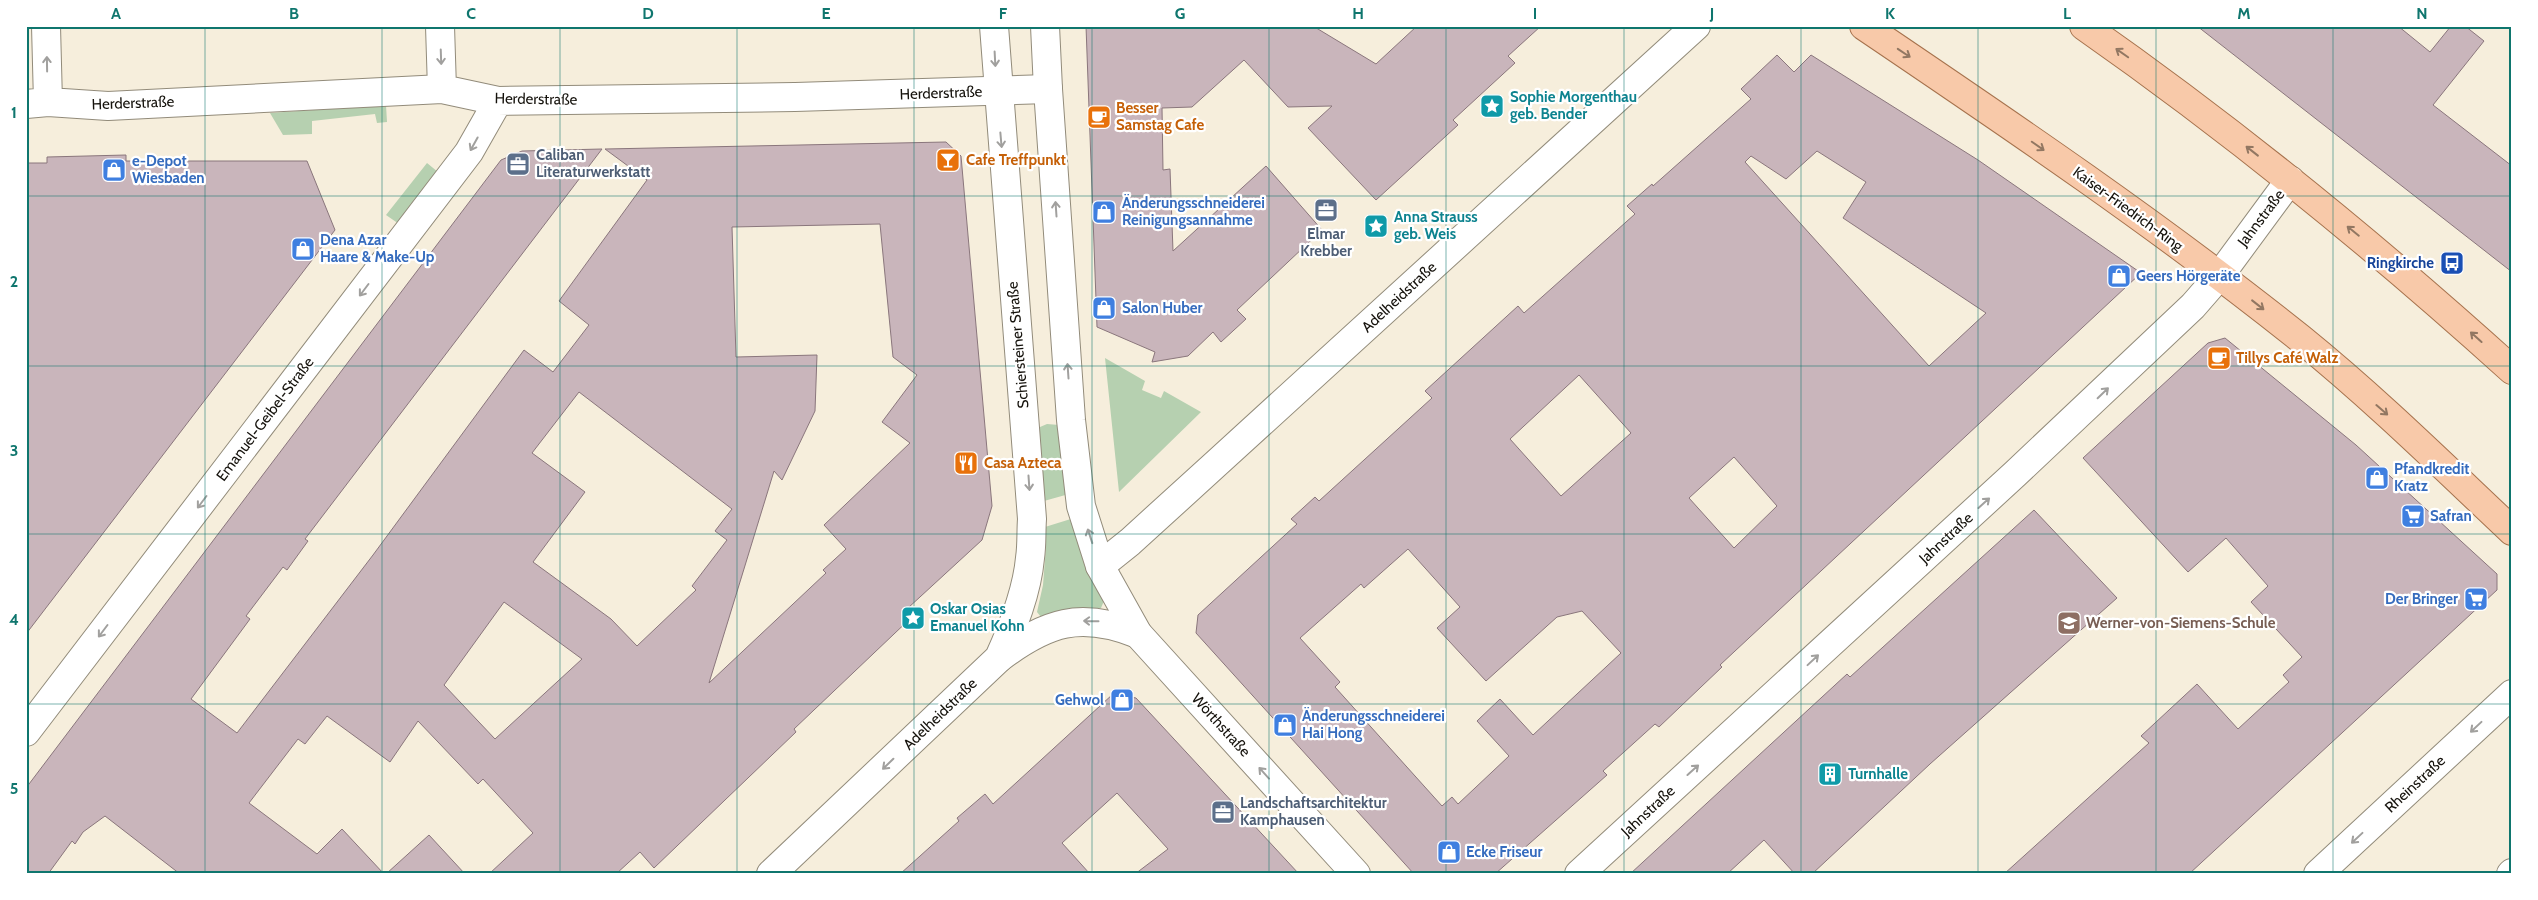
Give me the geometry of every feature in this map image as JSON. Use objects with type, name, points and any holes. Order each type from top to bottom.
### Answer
[{"type":"main road","name":"Kaiser-Friedrich-Ring","points":[[1864,26],[2079,174],[2220,275],[2303,340],[2381,409],[2512,531]]},
{"type":"main road","points":[[2084,26],[2148,71],[2290,180],[2424,291],[2512,370]]},
{"type":"street","points":[[37,103],[46,26]]},
{"type":"street","points":[[440,26],[442,89]]},
{"type":"street","name":"Schiersteiner Straße","points":[[994,26],[997,91],[1032,519],[1030,559],[1012,628],[999,658]]},
{"type":"street","points":[[1045,26],[1071,420],[1081,506],[1100,566]]},
{"type":"street","name":"Adelheidstraße","points":[[1100,566],[1130,542],[1219,462],[1696,26]]},
{"type":"street","name":"Herderstraße","points":[[37,103],[108,106],[442,89],[498,101],[1048,89]]},
{"type":"street","name":"Emanuel-Geibel-Straße","points":[[26,732],[469,152],[498,101]]},
{"type":"street","name":"Jahnstraße","points":[[1579,874],[2091,404],[2193,306],[2220,275],[2290,180]]},
{"type":"street","name":"Wörthstraße","points":[[1100,566],[1138,634],[1356,874]]},
{"type":"street","name":"Adelheidstraße","points":[[771,874],[999,658],[1023,641],[1045,630],[1076,621],[1114,624],[1138,634]]},
{"type":"street","name":"Rheinstraße","points":[[2318,874],[2512,694]]},
{"type":"green space","points":[[386,105],[387,122],[377,123],[375,114],[312,121],[312,134],[283,135],[270,113]]},
{"type":"green space","points":[[427,163],[438,172],[399,224],[386,215]]},
{"type":"green space","points":[[1105,358],[1145,381],[1142,390],[1161,398],[1164,391],[1201,412],[1119,492]]},
{"type":"green space","points":[[1047,424],[1059,425],[1069,494],[1044,501],[1037,433],[1040,427]]},
{"type":"green space","points":[[1074,518],[1104,601],[1101,608],[1074,608],[1041,617],[1037,612],[1043,585],[1046,546],[1045,527]]},
{"type":"building","points":[[1086,26],[1313,26],[1376,64],[1417,26],[1541,26],[1508,56],[1515,63],[1453,120],[1458,125],[1376,200],[1308,128],[1332,106],[1288,107],[1244,60],[1192,107],[1162,108],[1163,170],[1170,169],[1173,251],[1266,166],[1322,230],[1237,310],[1246,319],[1221,342],[1213,332],[1188,356],[1152,362],[1155,352],[1097,327]]},
{"type":"building","points":[[2197,26],[2398,26],[2430,52],[2451,26],[2465,26],[2484,41],[2433,105],[2512,166],[2512,272]]},
{"type":"building","points":[[1777,55],[1794,72],[1811,55],[1978,160],[2141,273],[1720,665],[1722,667],[1659,727],[1655,724],[1603,771],[1607,775],[1495,874],[1414,874],[1196,633],[1198,615],[1297,524],[1291,519],[1315,497],[1319,501],[1432,398],[1425,391],[1518,306],[1524,313],[1635,214],[1627,206],[1652,184],[1653,186],[1751,99],[1741,89]],"holes":[[[1817,151],[1866,182],[1843,218],[1986,313],[1929,366],[1745,162],[1751,156],[1786,179]],[[1579,375],[1631,433],[1561,496],[1510,439]],[[1734,457],[1777,506],[1734,548],[1689,498]],[[1408,549],[1460,607],[1437,628],[1486,681],[1557,617],[1582,611],[1621,653],[1533,735],[1500,699],[1477,721],[1509,756],[1458,804],[1452,797],[1442,806],[1335,687],[1340,682],[1300,638],[1361,584],[1364,588]]]},
{"type":"building","points":[[946,142],[961,156],[992,506],[982,540],[908,608],[914,615],[794,729],[796,732],[654,868],[640,852],[616,874],[489,874],[533,833],[483,779],[478,784],[418,721],[390,762],[327,716],[305,744],[298,739],[249,803],[317,854],[342,829],[384,874],[180,874],[105,816],[83,832],[75,844],[72,841],[48,874],[26,874],[26,788],[501,160],[522,151],[602,149],[305,539],[308,541],[287,570],[283,567],[246,616],[250,619],[191,699],[237,733],[373,555],[524,350],[553,372],[589,325],[559,301],[647,180],[605,149]],"holes":[[[880,224],[893,357],[917,375],[882,422],[910,443],[824,525],[846,549],[823,570],[826,573],[709,683],[774,471],[782,480],[815,411],[817,355],[736,357],[732,227]],[[579,392],[732,509],[715,531],[727,540],[692,586],[696,590],[637,646],[611,619],[533,562],[585,492],[532,453]],[[504,602],[582,659],[495,739],[444,685]]]},
{"type":"building","points":[[126,155],[126,161],[307,161],[335,230],[26,634],[26,163],[47,163],[47,157]]},
{"type":"building","points":[[2225,338],[2356,445],[2497,574],[2497,590],[2189,874],[2004,874],[2149,743],[2141,736],[2197,684],[2238,729],[2289,682],[2283,675],[2302,657],[2251,602],[2268,586],[2226,538],[2188,572],[2083,458],[2208,343]]},
{"type":"building","points":[[2034,510],[2117,598],[1930,764],[1812,874],[1795,874],[1764,840],[1727,874],[1630,874],[1847,674],[1850,677]]},
{"type":"building","points":[[1113,694],[1136,698],[1299,874],[1135,874],[1168,849],[1117,793],[1062,843],[1090,874],[900,874],[959,821],[957,818],[985,794],[993,804]]},
{"type":"building","points":[[429,835],[465,874],[386,874]]},
{"type":"place","name":"Sophie Morgenthau geb. Bender","points":[[1492,106]]},
{"type":"place","name":"Besser Samstag Cafe","points":[[1099,117]]},
{"type":"place","name":"Cafe Treffpunkt","points":[[948,160]]},
{"type":"place","name":"Caliban Literaturwerkstatt","points":[[518,164]]},
{"type":"place","name":"e-Depot Wiesbaden","points":[[114,170]]},
{"type":"place","name":"Elmar Krebber","points":[[1326,210]]},
{"type":"place","name":"Änderungsschneiderei Reinigungsannahme","points":[[1104,212]]},
{"type":"place","name":"Anna Strauss geb. Weis","points":[[1376,226]]},
{"type":"place","name":"Dena Azar Haare & Make-Up","points":[[303,249]]},
{"type":"place","name":"Ringkirche","points":[[2452,263]]},
{"type":"place","name":"Geers Hörgeräte","points":[[2119,276]]},
{"type":"place","name":"Salon Huber","points":[[1104,308]]},
{"type":"place","name":"Tillys Café Walz","points":[[2219,358]]},
{"type":"place","name":"Casa Azteca","points":[[966,463]]},
{"type":"place","name":"Pfandkredit Kratz","points":[[2377,478]]},
{"type":"place","name":"Safran","points":[[2413,516]]},
{"type":"place","name":"Der Bringer","points":[[2476,599]]},
{"type":"place","name":"Oskar Osias Emanuel Kohn","points":[[913,618]]},
{"type":"place","name":"Werner-von-Siemens-Schule","points":[[2069,623]]},
{"type":"place","name":"Gehwol","points":[[1122,700]]},
{"type":"place","name":"Änderungsschneiderei Hai Hong","points":[[1285,725]]},
{"type":"place","name":"Turnhalle","points":[[1830,774]]},
{"type":"place","name":"Landschaftsarchitektur Kamphausen","points":[[1223,812]]},
{"type":"place","name":"Ecke Friseur","points":[[1449,852]]}]
